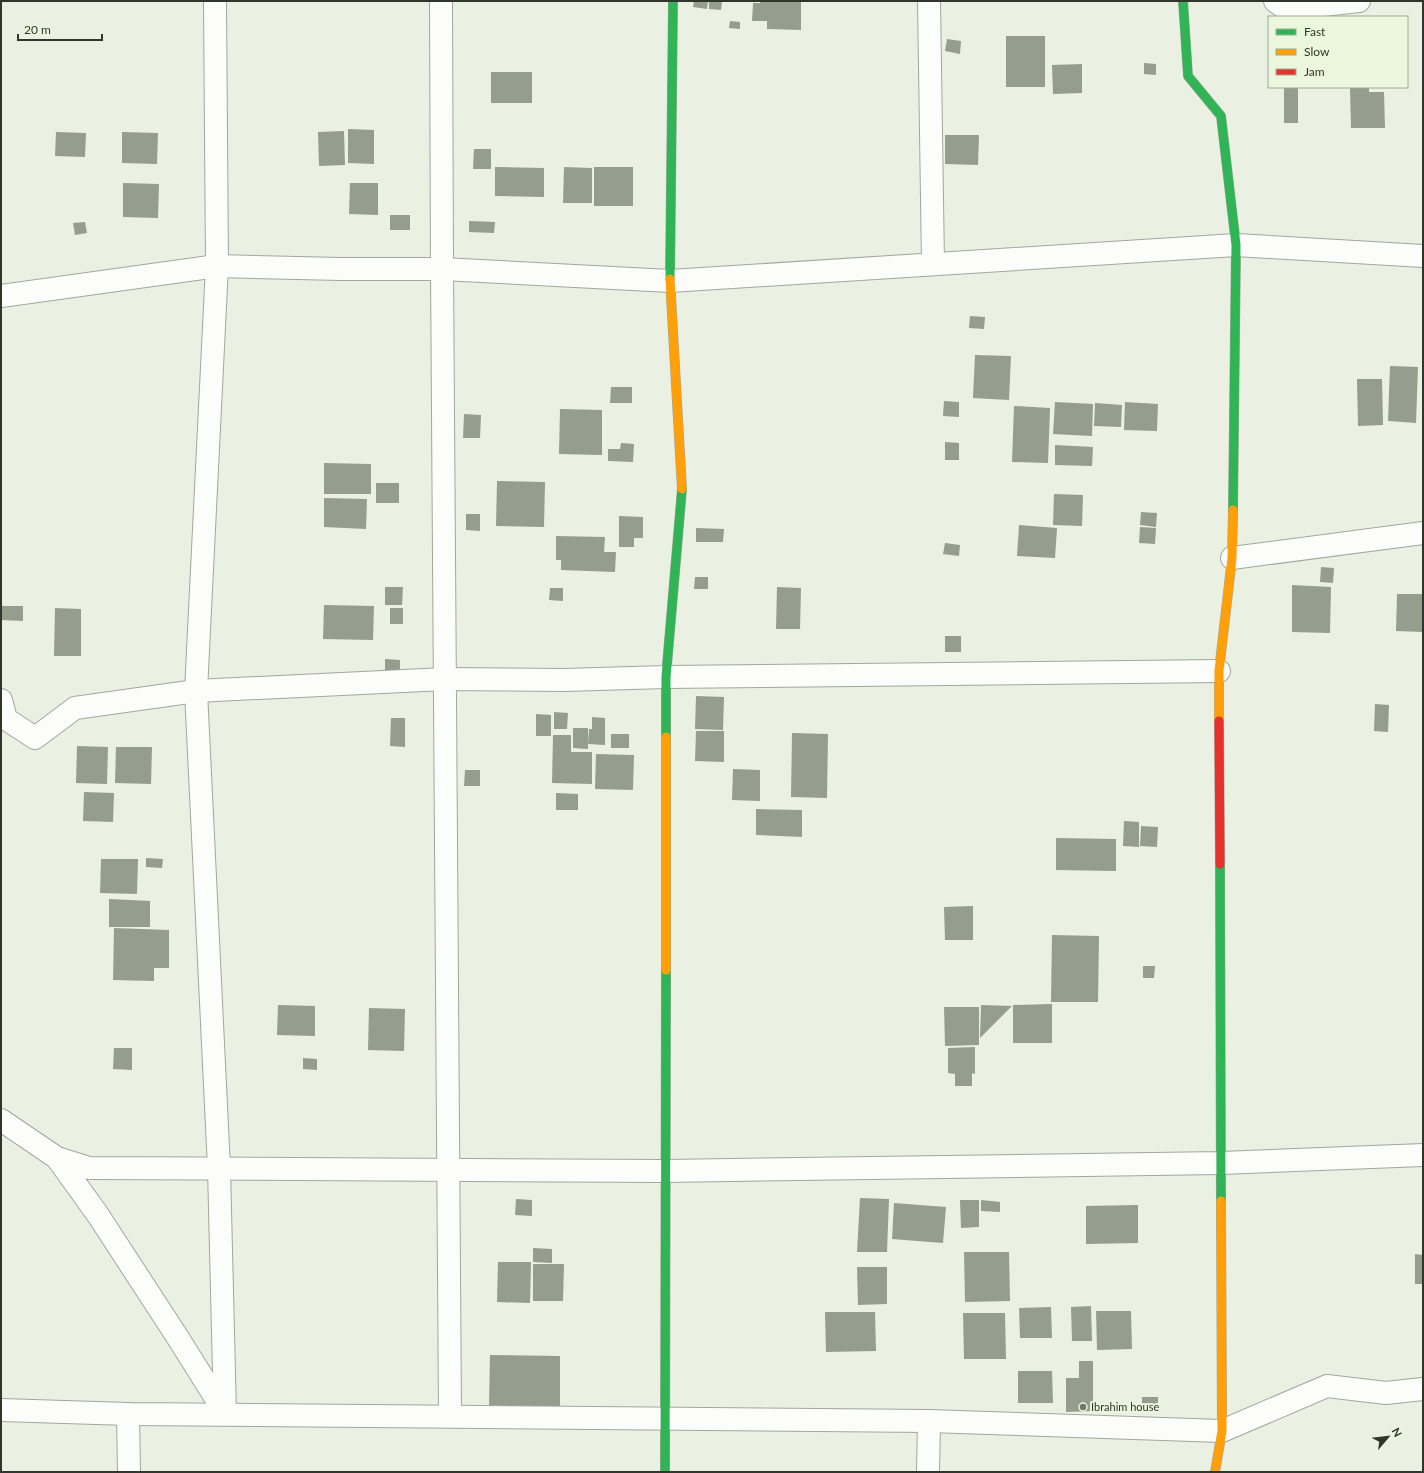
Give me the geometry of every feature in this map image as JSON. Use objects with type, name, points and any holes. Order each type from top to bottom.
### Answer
[{"type":"street","points":[[215,1],[216,266],[196,691],[219,1168],[225,1414]]},
{"type":"street","points":[[441,1],[444,679],[450,1416]]},
{"type":"street","points":[[665,1472],[666,677],[683,482],[670,281],[673,1]]},
{"type":"street","points":[[929,1],[933,264]]},
{"type":"street","points":[[1183,1],[1188,76],[1220,116],[1236,245],[1232,558],[1219,671],[1222,1431],[1215,1472]]},
{"type":"street","points":[[1275,1],[1286,9],[1359,1]]},
{"type":"street","points":[[1,296],[216,266],[340,269],[442,268],[670,281],[1236,245],[1423,256]]},
{"type":"street","points":[[1232,558],[1423,533]]},
{"type":"street","points":[[1,700],[6,718],[35,738],[75,708],[196,691],[444,679],[564,680],[666,677],[1219,671]]},
{"type":"street","points":[[1,1120],[58,1158],[89,1168],[665,1171],[1221,1163],[1423,1155]]},
{"type":"street","points":[[58,1158],[98,1215],[180,1340],[225,1414]]},
{"type":"street","points":[[1,1410],[128,1414],[450,1416],[929,1422],[1222,1431],[1327,1386],[1386,1393],[1423,1389]]},
{"type":"street","points":[[128,1414],[129,1472]]},
{"type":"street","points":[[928,1472],[929,1422]]},
{"type":"building","points":[[694,1],[708,1],[707,9],[693,7]]},
{"type":"building","points":[[709,1],[722,1],[721,10],[709,9]]},
{"type":"building","points":[[760,1],[801,1],[801,30],[767,29],[767,21],[752,21],[753,3],[760,3]]},
{"type":"building","points":[[730,21],[740,22],[740,29],[729,28]]},
{"type":"building","points":[[1006,36],[1045,36],[1045,87],[1006,87]]},
{"type":"building","points":[[947,39],[961,41],[960,54],[945,51]]},
{"type":"building","points":[[1144,63],[1156,64],[1156,75],[1144,74]]},
{"type":"building","points":[[1082,64],[1082,93],[1053,94],[1052,65]]},
{"type":"building","points":[[491,72],[532,72],[532,103],[491,103]]},
{"type":"building","points":[[1284,88],[1298,88],[1298,123],[1284,123]]},
{"type":"building","points":[[1350,88],[1369,88],[1369,92],[1384,92],[1385,128],[1351,128]]},
{"type":"building","points":[[348,129],[374,130],[374,164],[348,163]]},
{"type":"building","points":[[344,131],[345,165],[319,166],[318,132]]},
{"type":"building","points":[[56,132],[86,133],[85,157],[55,156]]},
{"type":"building","points":[[122,132],[158,133],[157,164],[122,163]]},
{"type":"building","points":[[945,135],[979,135],[978,165],[945,164]]},
{"type":"building","points":[[474,149],[491,149],[491,169],[473,169]]},
{"type":"building","points":[[495,167],[544,168],[544,197],[495,196]]},
{"type":"building","points":[[564,167],[592,168],[592,203],[563,203]]},
{"type":"building","points":[[594,167],[633,167],[633,206],[594,206]]},
{"type":"building","points":[[123,183],[159,184],[158,218],[123,217]]},
{"type":"building","points":[[350,183],[378,183],[378,215],[349,214]]},
{"type":"building","points":[[390,215],[410,215],[410,230],[390,230]]},
{"type":"building","points":[[469,221],[495,222],[494,233],[469,232]]},
{"type":"building","points":[[85,222],[87,233],[75,235],[73,223]]},
{"type":"building","points":[[970,316],[985,317],[984,329],[969,328]]},
{"type":"building","points":[[975,355],[1011,356],[1009,400],[973,398]]},
{"type":"building","points":[[1390,366],[1418,367],[1416,423],[1388,421]]},
{"type":"building","points":[[1357,379],[1382,379],[1383,425],[1358,426]]},
{"type":"building","points":[[611,387],[632,387],[632,403],[610,403]]},
{"type":"building","points":[[944,401],[959,402],[959,417],[943,416]]},
{"type":"building","points":[[1055,402],[1093,404],[1092,436],[1053,434]]},
{"type":"building","points":[[1125,402],[1158,404],[1157,431],[1124,430]]},
{"type":"building","points":[[1095,403],[1122,405],[1121,427],[1094,426]]},
{"type":"building","points":[[1014,406],[1050,408],[1048,463],[1012,462]]},
{"type":"building","points":[[560,409],[602,410],[602,455],[559,454]]},
{"type":"building","points":[[464,414],[481,415],[480,438],[463,438]]},
{"type":"building","points":[[945,442],[959,443],[959,460],[945,460]]},
{"type":"building","points":[[621,443],[634,444],[633,462],[608,461],[608,449],[620,449]]},
{"type":"building","points":[[1055,445],[1093,447],[1092,466],[1055,465]]},
{"type":"building","points":[[324,463],[371,464],[371,494],[324,494]]},
{"type":"building","points":[[497,481],[545,482],[544,527],[496,526]]},
{"type":"building","points":[[376,483],[399,483],[399,503],[376,503]]},
{"type":"building","points":[[1054,494],[1083,495],[1082,526],[1053,525]]},
{"type":"building","points":[[324,498],[367,499],[366,529],[324,527]]},
{"type":"building","points":[[1141,512],[1157,513],[1156,527],[1140,525]]},
{"type":"building","points":[[466,514],[480,514],[480,531],[466,530]]},
{"type":"building","points":[[619,516],[643,517],[643,538],[634,538],[634,547],[619,547]]},
{"type":"building","points":[[1019,525],[1057,528],[1055,558],[1017,556]]},
{"type":"building","points":[[1140,527],[1156,528],[1155,544],[1139,543]]},
{"type":"building","points":[[696,528],[724,529],[723,542],[696,542]]},
{"type":"building","points":[[556,536],[605,537],[604,552],[616,552],[615,572],[561,570],[561,560],[556,560]]},
{"type":"building","points":[[945,543],[960,545],[959,556],[943,554]]},
{"type":"building","points":[[1321,567],[1334,568],[1333,583],[1320,582]]},
{"type":"building","points":[[695,577],[708,577],[708,589],[694,589]]},
{"type":"building","points":[[1292,585],[1331,587],[1330,633],[1292,632]]},
{"type":"building","points":[[385,587],[403,587],[402,605],[385,605]]},
{"type":"building","points":[[777,587],[801,588],[800,629],[776,629]]},
{"type":"building","points":[[550,588],[563,588],[563,601],[549,600]]},
{"type":"building","points":[[1397,594],[1423,594],[1423,632],[1396,631]]},
{"type":"building","points":[[324,605],[374,606],[373,640],[323,639]]},
{"type":"building","points":[[1,606],[23,606],[23,621],[1,620]]},
{"type":"building","points":[[55,608],[81,609],[81,656],[54,656]]},
{"type":"building","points":[[390,608],[403,608],[403,624],[390,624]]},
{"type":"building","points":[[945,636],[961,636],[961,652],[945,652]]},
{"type":"building","points":[[385,659],[400,660],[400,674],[385,673]]},
{"type":"building","points":[[696,696],[724,697],[723,730],[695,729]]},
{"type":"building","points":[[1375,704],[1389,705],[1388,732],[1374,731]]},
{"type":"building","points":[[554,712],[568,713],[567,729],[554,729]]},
{"type":"building","points":[[536,714],[551,715],[551,736],[536,736]]},
{"type":"building","points":[[592,717],[605,718],[605,745],[588,744],[589,729],[592,729]]},
{"type":"building","points":[[391,718],[405,718],[405,747],[390,746]]},
{"type":"building","points":[[573,728],[588,728],[588,749],[573,748]]},
{"type":"building","points":[[696,731],[724,731],[724,762],[695,761]]},
{"type":"building","points":[[792,733],[828,734],[827,798],[791,797]]},
{"type":"building","points":[[611,734],[629,734],[629,748],[611,748]]},
{"type":"building","points":[[553,735],[571,735],[571,752],[592,752],[592,784],[552,783]]},
{"type":"building","points":[[77,746],[108,747],[107,784],[76,783]]},
{"type":"building","points":[[116,747],[152,747],[151,784],[115,783]]},
{"type":"building","points":[[596,754],[634,755],[633,790],[595,789]]},
{"type":"building","points":[[733,769],[760,770],[760,801],[732,800]]},
{"type":"building","points":[[465,770],[480,770],[480,786],[464,786]]},
{"type":"building","points":[[84,792],[114,793],[113,822],[83,821]]},
{"type":"building","points":[[556,793],[578,794],[578,810],[556,810]]},
{"type":"building","points":[[756,809],[802,810],[802,837],[756,835]]},
{"type":"building","points":[[1124,821],[1139,822],[1139,847],[1123,846]]},
{"type":"building","points":[[1141,826],[1158,827],[1157,847],[1140,846]]},
{"type":"building","points":[[1056,838],[1116,839],[1116,871],[1056,870]]},
{"type":"building","points":[[146,858],[163,859],[162,868],[146,867]]},
{"type":"building","points":[[101,859],[138,859],[137,894],[100,893]]},
{"type":"building","points":[[109,899],[150,901],[150,927],[109,927]]},
{"type":"building","points":[[973,906],[973,940],[945,940],[944,907]]},
{"type":"building","points":[[114,928],[169,930],[169,968],[154,968],[154,981],[113,980]]},
{"type":"building","points":[[1052,935],[1099,936],[1098,1002],[1051,1002]]},
{"type":"building","points":[[1143,966],[1155,966],[1154,978],[1143,978]]},
{"type":"building","points":[[1052,1004],[1052,1043],[1013,1043],[1013,1005]]},
{"type":"building","points":[[278,1005],[315,1006],[315,1036],[277,1035]]},
{"type":"building","points":[[981,1005],[1012,1006],[980,1038]]},
{"type":"building","points":[[944,1007],[979,1007],[979,1045],[945,1046]]},
{"type":"building","points":[[369,1008],[405,1009],[404,1051],[368,1050]]},
{"type":"building","points":[[975,1047],[975,1074],[972,1073],[972,1086],[955,1086],[955,1074],[948,1073],[948,1048]]},
{"type":"building","points":[[114,1048],[132,1048],[132,1070],[113,1069]]},
{"type":"building","points":[[303,1058],[317,1059],[317,1070],[303,1069]]},
{"type":"building","points":[[860,1198],[889,1199],[887,1252],[857,1252]]},
{"type":"building","points":[[516,1199],[532,1200],[532,1216],[515,1215]]},
{"type":"building","points":[[960,1200],[979,1200],[979,1227],[961,1228]]},
{"type":"building","points":[[981,1200],[1000,1202],[1000,1212],[981,1211]]},
{"type":"building","points":[[894,1203],[946,1207],[943,1243],[892,1239]]},
{"type":"building","points":[[1138,1205],[1138,1243],[1086,1244],[1086,1206]]},
{"type":"building","points":[[533,1248],[552,1249],[552,1263],[533,1262]]},
{"type":"building","points":[[964,1252],[1009,1252],[1010,1301],[965,1302]]},
{"type":"building","points":[[1415,1254],[1423,1255],[1423,1284],[1415,1284]]},
{"type":"building","points":[[498,1262],[531,1262],[530,1303],[497,1302]]},
{"type":"building","points":[[533,1264],[564,1264],[563,1301],[533,1301]]},
{"type":"building","points":[[857,1267],[887,1267],[887,1304],[858,1305]]},
{"type":"building","points":[[1091,1306],[1092,1341],[1072,1341],[1071,1307]]},
{"type":"building","points":[[1051,1307],[1052,1338],[1020,1338],[1019,1308]]},
{"type":"building","points":[[1096,1311],[1131,1311],[1132,1349],[1097,1350]]},
{"type":"building","points":[[825,1312],[875,1312],[876,1351],[826,1352]]},
{"type":"building","points":[[963,1313],[1005,1313],[1006,1359],[964,1359]]},
{"type":"building","points":[[490,1355],[560,1356],[560,1408],[489,1407]]},
{"type":"building","points":[[1079,1361],[1093,1361],[1093,1411],[1066,1412],[1066,1378],[1079,1378]]},
{"type":"building","points":[[1018,1371],[1052,1371],[1053,1403],[1018,1403]]},
{"type":"building","points":[[1142,1397],[1158,1397],[1158,1410],[1142,1410]]},
{"type":"traffic: fast","points":[[670,279],[673,1]]},
{"type":"traffic: fast","points":[[1183,1],[1188,76],[1221,116],[1236,245],[1233,510]]},
{"type":"traffic: fast","points":[[666,737],[666,677],[682,489]]},
{"type":"traffic: fast","points":[[1220,864],[1221,1201]]},
{"type":"traffic: fast","points":[[665,1472],[666,970]]},
{"type":"traffic: slow","points":[[670,279],[682,489]]},
{"type":"traffic: slow","points":[[1219,721],[1219,671],[1232,558],[1233,510]]},
{"type":"traffic: slow","points":[[666,737],[666,970]]},
{"type":"traffic: slow","points":[[1215,1472],[1222,1431],[1221,1201]]},
{"type":"traffic: jam","points":[[1219,721],[1220,864]]},
{"type":"place","name":"Ibrahim house","points":[[1083,1407]]}]
